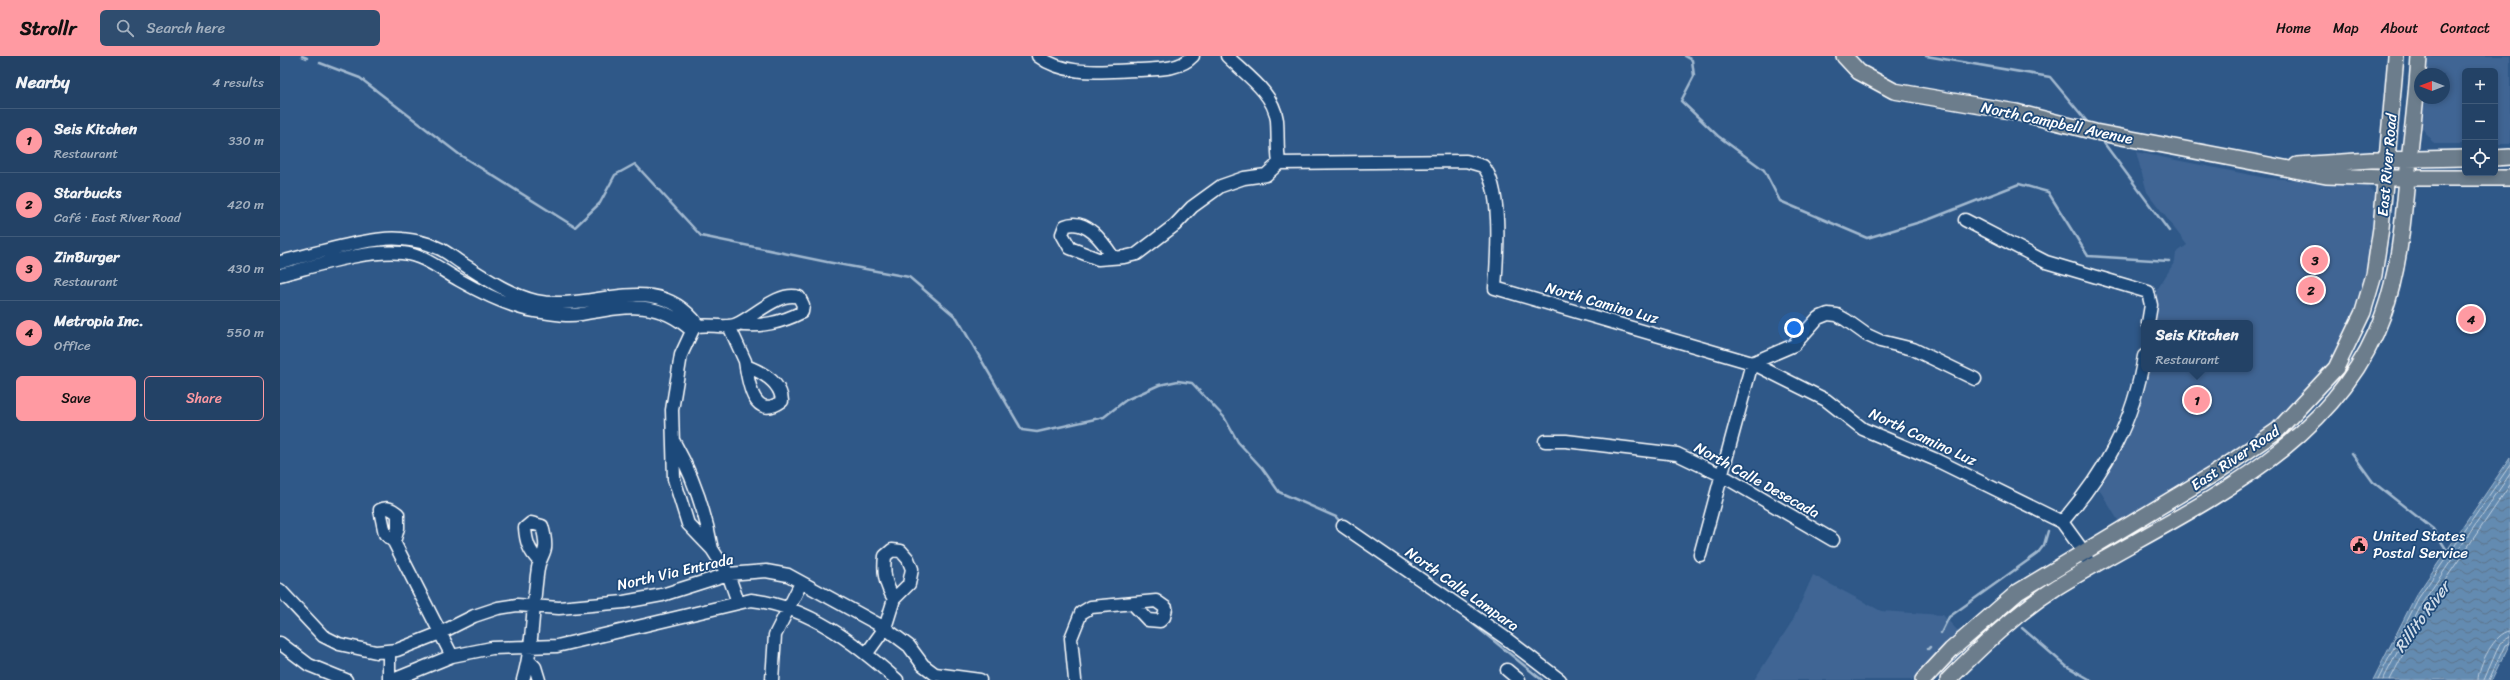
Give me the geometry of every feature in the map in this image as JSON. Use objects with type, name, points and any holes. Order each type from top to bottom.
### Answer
[{"type":"main road","name":"North Campbell Avenue","points":[[1844,56],[1859,72],[1894,91],[2016,112],[2099,133],[2282,166],[2326,176],[2386,178],[2510,178]]},
{"type":"main road","name":"East River Road","points":[[1923,680],[1946,654],[2018,592],[2083,551],[2146,516],[2258,445],[2278,430],[2324,384],[2336,368],[2351,341],[2369,295],[2381,228],[2396,56]]},
{"type":"main road","name":"East River Road","points":[[1948,680],[2019,613],[2091,567],[2155,531],[2268,461],[2302,432],[2337,396],[2354,374],[2370,346],[2385,310],[2398,259],[2420,56]]},
{"type":"main road","points":[[2498,158],[2510,157]]},
{"type":"main road","name":"North Campbell Avenue","points":[[2282,166],[2409,159],[2462,158]]},
{"type":"street","points":[[1038,56],[1055,66],[1100,73],[1178,67],[1193,56]]},
{"type":"street","points":[[1113,257],[1124,257],[1137,254],[1175,225],[1192,207],[1221,186],[1244,178],[1266,175],[1279,164],[1277,120],[1272,105],[1265,92],[1227,56]]},
{"type":"street","name":"North Camino Luz","points":[[1279,164],[1476,163],[1483,166],[1493,181],[1497,251],[1496,288],[1752,363],[1821,397],[1863,429],[1934,459],[2062,522],[2083,551],[2091,567]]},
{"type":"street","points":[[1965,220],[2046,262],[2148,292],[2151,305],[2148,320]]},
{"type":"street","points":[[280,262],[363,243],[401,239],[438,248],[508,290],[535,301],[564,302],[616,295],[644,295],[665,300],[684,309],[695,328]]},
{"type":"street","points":[[280,274],[366,255],[402,253],[432,263],[460,281],[503,302],[525,309],[579,315],[592,311],[643,307],[661,310],[695,328],[765,324],[802,312],[802,302],[799,297],[793,295],[765,307],[733,325]]},
{"type":"street","points":[[1700,556],[1723,476],[1752,363],[1794,345],[1818,318],[1828,314],[1837,315],[1867,336],[1880,341],[1913,349],[1975,379]]},
{"type":"street","points":[[733,325],[746,366]]},
{"type":"street","points":[[695,328],[681,355],[672,410],[674,479],[688,524],[712,549],[728,574],[738,602]]},
{"type":"street","points":[[2062,522],[2090,490],[2122,433],[2134,402],[2141,370]]},
{"type":"street","points":[[673,440],[691,472],[706,514],[712,549]]},
{"type":"street","name":"North Calle Desecada","points":[[1545,441],[1566,441],[1677,454],[1723,476],[1832,540]]},
{"type":"street","name":"North Calle Lampara","points":[[1343,526],[1504,636],[1560,680]]},
{"type":"street","points":[[394,542],[452,656]]},
{"type":"street","points":[[523,680],[532,646],[533,607],[539,561]]},
{"type":"street","name":"North Via Entrada","points":[[280,590],[323,636],[357,649],[388,651],[397,650],[440,633],[474,616],[498,608],[517,605],[559,608],[624,602],[662,594],[728,574],[766,571],[788,575],[885,628],[909,646],[922,665],[935,674],[980,680]]},
{"type":"street","points":[[772,680],[775,635],[801,583]]},
{"type":"street","points":[[867,653],[885,628],[894,598]]},
{"type":"street","points":[[393,680],[452,656],[492,648],[557,646],[751,600],[771,602],[816,619],[867,653],[898,680]]},
{"type":"street","points":[[1074,680],[1071,638],[1081,613],[1091,607],[1133,604]]},
{"type":"street","points":[[280,643],[309,665],[346,680]]},
{"type":"street","points":[[388,651],[389,680]]},
{"type":"street","points":[[529,661],[535,667],[539,680]]},
{"type":"street","points":[[1507,670],[1519,680]]},
{"type":"shaded area","points":[[2428,56],[2510,56],[2510,144],[2498,144],[2498,68],[2462,68],[2462,144],[2434,144],[2422,128],[2424,104],[2450,104],[2450,68],[2427,68]]},
{"type":"shaded area","points":[[2136,152],[2266,178],[2366,184],[2374,192],[2376,202],[2372,246],[2360,297],[2343,339],[2312,387],[2273,425],[2241,450],[2119,522],[2099,489],[2133,424],[2143,372],[2253,372],[2253,320],[2152,320],[2157,290],[2175,261],[2176,253],[2187,245],[2147,192]]},
{"type":"shaded area","points":[[1813,575],[1881,611],[1943,615],[1959,632],[1912,680],[1754,680],[1793,620]]},
{"type":"water","name":"Rillito River","points":[[2510,458],[2510,643],[2492,680],[2373,680],[2415,597]]},
{"type":"waterway","points":[[302,56],[307,58]]},
{"type":"waterway","points":[[1685,56],[1692,60],[1694,76],[1681,101],[1718,136],[1764,170],[1780,201],[1867,238],[1930,219],[2019,184],[2048,192],[2088,256],[2169,261]]},
{"type":"waterway","points":[[1926,56],[2050,77],[2089,124]]},
{"type":"waterway","points":[[320,63],[360,78],[460,155],[575,227],[600,203],[615,175],[635,164],[701,236],[909,277],[957,318],[1022,430],[1037,432],[1104,417],[1126,400],[1159,385],[1178,381],[1192,383],[1224,417],[1238,442],[1262,468],[1279,492],[1336,517],[1341,523]]},
{"type":"waterway","points":[[2101,139],[2169,231]]},
{"type":"waterway","points":[[2352,453],[2373,482],[2433,529],[2448,552]]},
{"type":"waterway","points":[[1941,633],[1949,617],[2037,554],[2044,545],[2048,531]]},
{"type":"waterway","points":[[1462,615],[1542,680]]},
{"type":"waterway","points":[[2022,628],[2066,666],[2091,680]]},
{"type":"place","name":"ZinBurger","points":[[2315,260]]},
{"type":"place","name":"Starbucks","points":[[2311,290]]},
{"type":"place","name":"Metropia Inc.","points":[[2471,319]]},
{"type":"place","name":"Seis Kitchen","points":[[2197,400]]},
{"type":"place","name":"United States Postal Service","points":[[2359,545]]}]
